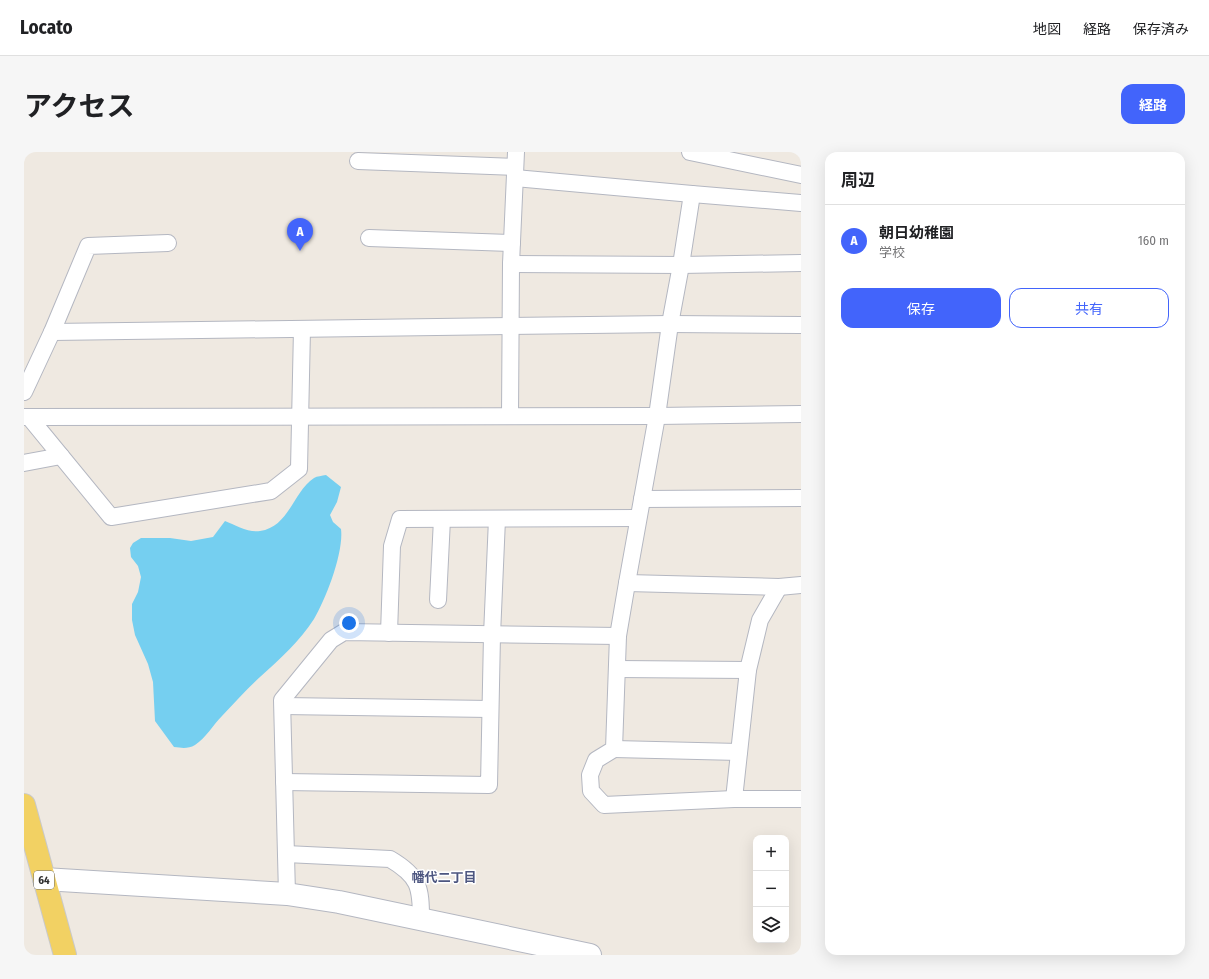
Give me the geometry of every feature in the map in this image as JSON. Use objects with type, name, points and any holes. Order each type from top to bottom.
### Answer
[{"type":"main road","name":"64","points":[[24,805],[65,955]]},
{"type":"street","points":[[690,152],[801,175]]},
{"type":"street","points":[[358,161],[516,166],[692,194],[801,203]]},
{"type":"street","points":[[510,416],[511,264],[516,166]]},
{"type":"street","points":[[614,749],[618,636],[657,416],[670,324],[692,194]]},
{"type":"street","points":[[369,238],[512,243]]},
{"type":"street","points":[[24,392],[52,332],[88,246],[168,243]]},
{"type":"street","points":[[511,264],[801,264]]},
{"type":"street","points":[[52,332],[670,324],[801,325]]},
{"type":"street","points":[[26,417],[61,456],[111,517],[271,490],[299,469],[302,329]]},
{"type":"street","points":[[26,417],[657,416],[801,414]]},
{"type":"street","points":[[24,463],[61,456]]},
{"type":"street","points":[[642,499],[801,498]]},
{"type":"street","points":[[389,633],[392,546],[400,519],[638,518]]},
{"type":"street","points":[[438,600],[442,519]]},
{"type":"street","points":[[284,782],[489,785],[492,635],[497,519]]},
{"type":"street","points":[[627,583],[779,587],[801,585]]},
{"type":"street","points":[[734,799],[748,670],[760,620],[779,587]]},
{"type":"street","points":[[287,894],[282,700],[331,640],[344,632],[618,636]]},
{"type":"street","points":[[617,669],[748,670]]},
{"type":"street","points":[[283,706],[490,709]]},
{"type":"street","points":[[739,752],[614,749],[596,760],[590,775],[591,791],[604,805],[734,799],[801,799]]},
{"type":"street","points":[[286,854],[390,859],[404,868],[416,882],[421,895],[421,919]]},
{"type":"street","points":[[44,879],[287,894],[339,902],[590,955]]},
{"type":"water","points":[[326,475],[341,487],[337,502],[330,515],[333,522],[341,529],[341,539],[340,550],[329,588],[314,619],[296,642],[241,696],[203,739],[190,747],[174,747],[155,721],[153,682],[148,664],[135,635],[132,620],[132,604],[138,592],[141,577],[138,566],[131,557],[130,548],[133,543],[141,538],[170,538],[191,541],[213,537],[225,521],[251,531],[260,531],[270,528],[278,523],[284,516],[307,484],[315,477]]},
{"type":"place","name":"朝日幼稚園","points":[[300,251]]},
{"type":"district","name":"幡代二丁目","points":[[444,877]]}]
